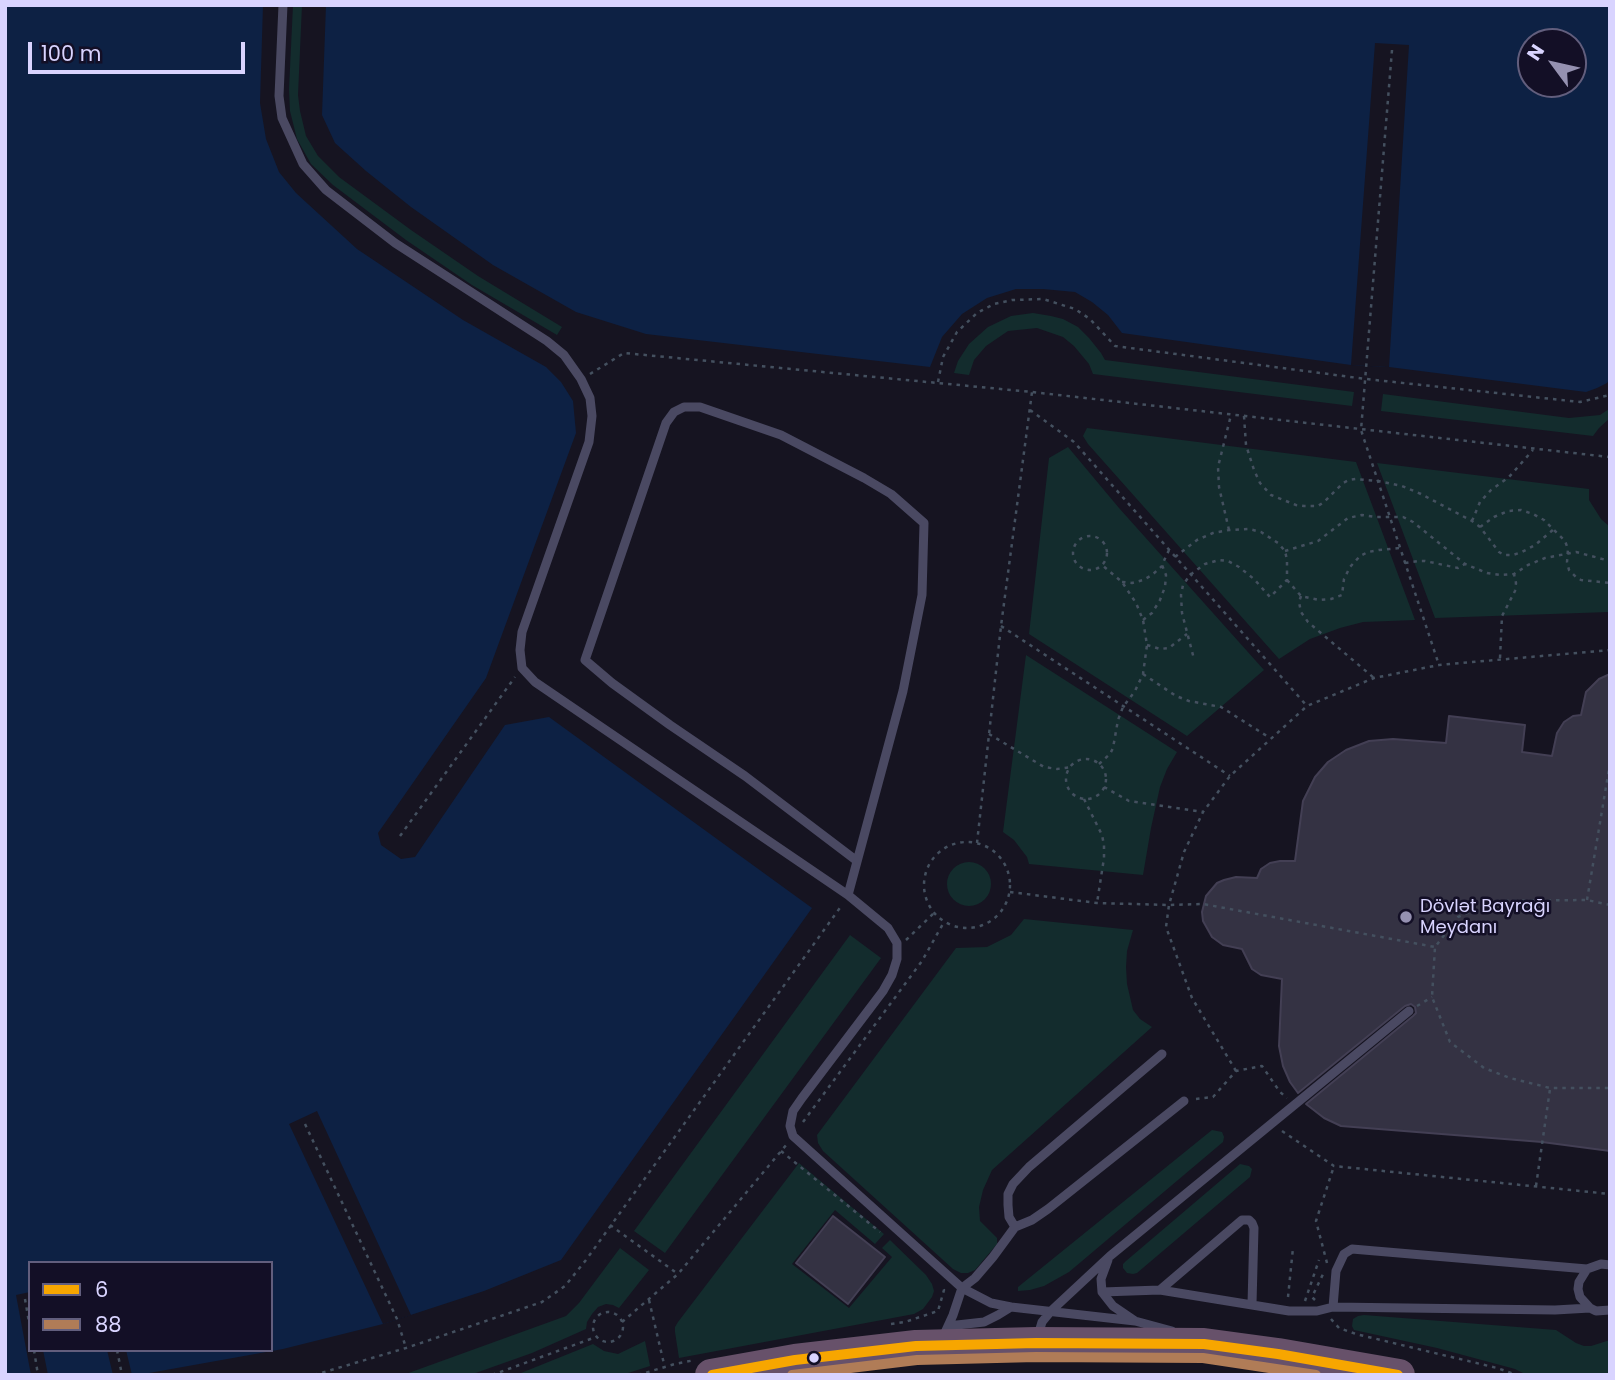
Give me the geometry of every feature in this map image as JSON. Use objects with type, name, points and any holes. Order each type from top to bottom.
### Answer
[{"type":"highway","points":[[705,1367],[741,1368],[916,1346],[944,1335],[1036,1343],[1204,1344],[1386,1373]]},
{"type":"lane","points":[[283,5],[279,96],[282,118],[303,164],[326,190],[395,243],[547,341],[564,355],[581,379],[590,398],[592,416],[589,442],[522,632],[522,668],[536,682],[848,895],[888,928],[897,943],[897,959],[883,991],[793,1111],[790,1126],[793,1136],[961,1288],[991,1303],[1135,1321],[1160,1327],[1204,1344]]},
{"type":"lane","points":[[848,895],[892,738],[908,667],[922,595],[925,523],[891,494],[781,435],[700,407],[684,407],[674,412],[666,423],[585,660],[612,683],[745,776],[857,861]]},
{"type":"lane","points":[[1036,1343],[1042,1322],[1051,1311],[1110,1256],[1409,1011]]},
{"type":"lane","points":[[1015,1227],[1009,1217],[1008,1205],[1008,1194],[1013,1184],[1029,1167],[1162,1054]]},
{"type":"lane","points":[[944,1335],[961,1288],[975,1278],[1015,1227],[1048,1209],[1184,1101]]},
{"type":"lane","points":[[1160,1290],[1241,1220],[1249,1220],[1254,1228],[1252,1304]]},
{"type":"lane","points":[[1333,1307],[1336,1271],[1343,1254],[1352,1249],[1587,1269],[1601,1264],[1610,1265]]},
{"type":"lane","points":[[1110,1256],[1101,1279],[1102,1292],[1113,1306],[1135,1321]]},
{"type":"lane","points":[[1587,1269],[1579,1282],[1580,1297],[1596,1311],[1610,1310]]},
{"type":"lane","points":[[1102,1292],[1160,1290],[1289,1311],[1317,1311],[1333,1307],[1555,1310],[1590,1308]]},
{"type":"lane","points":[[944,1335],[984,1322],[1011,1307]]},
{"type":"path","points":[[1392,50],[1361,430],[1439,665]]},
{"type":"path","points":[[937,383],[943,357],[957,332],[976,313],[994,304],[1012,300],[1043,299],[1075,309],[1090,319],[1115,346],[1366,379],[1580,402],[1610,395]]},
{"type":"path","points":[[581,379],[624,354],[1032,392],[1609,457],[1610,465]]},
{"type":"path","points":[[977,843],[1001,626],[1032,392]]},
{"type":"path","points":[[1030,410],[1074,442],[1307,706]]},
{"type":"path","points":[[1229,530],[1219,487],[1218,467],[1231,415]]},
{"type":"path","points":[[1244,416],[1246,445],[1260,483],[1271,495],[1296,505],[1318,506],[1349,480],[1378,481],[1402,486],[1421,494],[1472,521],[1499,552],[1513,555],[1535,545],[1554,529]]},
{"type":"path","points":[[1472,521],[1480,502],[1509,477],[1534,449]]},
{"type":"path","points":[[1480,527],[1508,511],[1533,513],[1565,541],[1569,570],[1576,578],[1610,583]]},
{"type":"path","points":[[1285,551],[1318,541],[1356,515],[1403,517],[1465,564],[1500,576],[1514,574],[1545,558],[1567,553],[1576,552],[1610,561]]},
{"type":"path","points":[[1175,557],[1197,540],[1213,533],[1249,529],[1261,531],[1285,551],[1287,580],[1301,596],[1319,600],[1342,595],[1344,579],[1360,556],[1367,552],[1400,548]]},
{"type":"path","points":[[1095,537],[1104,543],[1107,555],[1102,565],[1091,570],[1080,567],[1073,552],[1078,541],[1095,537]]},
{"type":"path","points":[[1122,582],[1132,583],[1152,575],[1162,565],[1169,550]]},
{"type":"path","points":[[1194,659],[1186,634],[1181,595],[1183,585],[1191,575],[1205,564],[1219,560],[1228,561],[1254,579],[1270,597],[1287,580]]},
{"type":"path","points":[[1405,563],[1426,561],[1458,568],[1465,564]]},
{"type":"path","points":[[1099,764],[1113,748],[1123,707],[1143,674],[1147,645],[1143,620],[1136,603],[1122,582],[1102,565]]},
{"type":"path","points":[[1143,620],[1160,600],[1165,587],[1166,575],[1162,565]]},
{"type":"path","points":[[1500,659],[1502,615],[1515,591],[1514,574]]},
{"type":"path","points":[[1301,596],[1301,612],[1308,622],[1374,678]]},
{"type":"path","points":[[1001,626],[1230,776]]},
{"type":"path","points":[[1147,645],[1160,649],[1169,648],[1186,634]]},
{"type":"path","points":[[1236,1071],[1192,998],[1166,927],[1169,905],[1184,852],[1203,812],[1230,776],[1307,706],[1374,678],[1439,665],[1610,650]]},
{"type":"path","points":[[400,836],[522,668]]},
{"type":"path","points":[[1143,674],[1176,696],[1221,707],[1271,738]]},
{"type":"path","points":[[989,734],[1044,767],[1057,769],[1088,760],[1099,764],[1105,775],[1104,787],[1096,796],[1083,799]]},
{"type":"path","points":[[1587,900],[1610,763]]},
{"type":"path","points":[[1071,766],[1066,778],[1067,784],[1073,794],[1083,799],[1102,835],[1104,845],[1097,903]]},
{"type":"path","points":[[1104,787],[1129,801],[1203,812]]},
{"type":"path","points":[[977,843],[989,848],[1007,867],[1010,892],[1006,904],[990,922],[979,927],[955,927],[934,913],[927,901],[925,875],[930,862],[939,852],[951,845],[977,843]]},
{"type":"path","points":[[1010,892],[1097,903],[1203,904],[1435,947]]},
{"type":"path","points":[[314,1375],[406,1348],[542,1302],[565,1286],[848,895]]},
{"type":"path","points":[[1610,905],[1587,900],[1494,901],[1458,917],[1435,947],[1432,996],[1450,1041],[1483,1068],[1550,1088],[1610,1088]]},
{"type":"path","points":[[897,943],[904,942],[934,913]]},
{"type":"path","points":[[1409,1011],[1432,996]]},
{"type":"path","points":[[1184,1101],[1213,1097],[1236,1071],[1262,1066],[1280,1093]]},
{"type":"path","points":[[1536,1186],[1550,1088]]},
{"type":"path","points":[[305,1124],[397,1319],[406,1348]]},
{"type":"path","points":[[1277,1128],[1334,1166],[1610,1194]]},
{"type":"path","points":[[781,1151],[887,1238]]},
{"type":"path","points":[[610,1225],[678,1274],[622,1322]]},
{"type":"path","points":[[1288,1297],[1293,1248]]},
{"type":"path","points":[[1304,1301],[1320,1260]]},
{"type":"path","points":[[892,1324],[938,1311],[944,1290],[937,1281]]},
{"type":"path","points":[[25,1299],[28,1316]]},
{"type":"path","points":[[649,1300],[664,1364]]},
{"type":"path","points":[[611,1312],[622,1322],[623,1332],[613,1342],[604,1342],[596,1337],[594,1322],[601,1314],[611,1312]]},
{"type":"path","points":[[492,1375],[596,1337]]},
{"type":"path","points":[[34,1352],[38,1375]]},
{"type":"path","points":[[117,1352],[122,1375]]},
{"type":"path","points":[[638,1375],[675,1364],[705,1367]]},
{"type":"green space","points":[[293,5],[302,5],[298,95],[300,111],[306,136],[318,156],[339,177],[411,230],[478,276],[562,327],[557,335],[472,285],[406,240],[333,185],[311,164],[297,139],[290,111]]},
{"type":"green space","points":[[1033,313],[1063,319],[1078,327],[1105,360],[1354,392],[1352,406],[1093,374],[1089,364],[1074,346],[1063,337],[1037,328],[1008,331],[986,346],[974,360],[969,375],[954,373],[969,344],[988,327],[1011,316]]},
{"type":"green space","points":[[1383,394],[1569,418],[1600,415],[1609,409],[1610,418],[1593,436],[1381,411]]},
{"type":"green space","points":[[1087,428],[1356,462],[1415,620],[1363,622],[1340,628],[1310,639],[1279,659],[1088,444],[1083,436]]},
{"type":"green space","points":[[1068,447],[1264,670],[1187,736],[1029,634],[1049,458]]},
{"type":"green space","points":[[1377,463],[1589,489],[1589,500],[1601,519],[1610,527],[1609,612],[1435,618]]},
{"type":"green space","points":[[1026,655],[1177,752],[1160,787],[1143,875],[1029,864],[1014,840],[1003,832]]},
{"type":"green space","points":[[969,862],[985,868],[991,884],[985,900],[969,906],[953,900],[947,884],[953,868]]},
{"type":"green space","points":[[1024,919],[1133,930],[1127,951],[1127,984],[1133,1010],[1152,1027],[992,1170],[979,1207],[980,1221],[997,1238],[997,1244],[975,1270],[961,1273],[953,1269],[823,1151],[817,1135],[956,948],[987,947],[1011,935]]},
{"type":"green space","points":[[850,935],[881,958],[665,1253],[634,1231]]},
{"type":"green space","points":[[1212,1130],[1222,1132],[1223,1142],[1069,1272],[1044,1286],[1018,1291],[1018,1287]]},
{"type":"green space","points":[[799,1163],[884,1234],[875,1244],[835,1210],[792,1264],[849,1308],[892,1257],[882,1248],[890,1240],[926,1275],[934,1291],[932,1297],[923,1309],[914,1314],[679,1358],[675,1332],[678,1322]]},
{"type":"green space","points":[[1240,1164],[1252,1169],[1250,1177],[1137,1273],[1127,1273],[1123,1268],[1126,1261]]},
{"type":"green space","points":[[620,1248],[649,1270],[619,1308],[606,1304],[598,1307],[587,1322],[586,1329],[532,1353],[470,1375],[403,1375],[566,1316]]},
{"type":"green space","points":[[1364,1315],[1556,1330],[1584,1346],[1610,1340],[1610,1375],[1527,1375],[1515,1369],[1437,1348],[1354,1330],[1353,1319]]},
{"type":"green space","points":[[645,1341],[650,1366],[622,1375],[516,1375],[593,1344],[604,1351],[618,1354]]},
{"type":"water","points":[[5,5],[263,5],[260,103],[266,139],[279,172],[296,193],[357,249],[463,320],[546,367],[561,382],[573,401],[576,433],[486,678],[378,833],[381,845],[401,859],[415,857],[505,725],[549,717],[812,908],[561,1260],[484,1291],[383,1324],[273,1351],[273,1261],[28,1261],[28,1352],[266,1352],[138,1375],[5,1375]]},
{"type":"water","points":[[326,5],[1610,5],[1610,379],[1586,392],[1389,367],[1351,365],[1122,333],[1108,315],[1075,292],[1043,289],[1016,289],[987,298],[962,314],[942,337],[930,367],[646,334],[576,312],[493,265],[411,207],[335,143],[322,115]]},
{"type":"pier","points":[[1375,43],[1409,45],[1389,367],[1351,365]]},
{"type":"pier","points":[[317,1111],[411,1315],[383,1324],[289,1124]]},
{"type":"pier","points":[[28,1292],[28,1352],[43,1352],[48,1375],[31,1375],[16,1295]]},
{"type":"pier","points":[[107,1352],[126,1352],[132,1375],[113,1375]]},
{"type":"building","name":"Dövlət Bayrağı Meydanı","points":[[1610,674],[1610,1151],[1542,1142],[1341,1126],[1324,1118],[1306,1104],[1413,1016],[1416,1013],[1415,1007],[1411,1004],[1405,1006],[1298,1093],[1283,1066],[1279,1046],[1282,979],[1261,975],[1252,969],[1242,949],[1223,945],[1212,937],[1203,921],[1206,896],[1217,883],[1224,880],[1236,877],[1257,878],[1261,869],[1270,863],[1295,861],[1303,801],[1315,777],[1328,762],[1346,750],[1369,741],[1393,739],[1446,743],[1449,716],[1525,725],[1522,752],[1552,756],[1557,733],[1564,722],[1573,716],[1581,715],[1586,692],[1599,679]]},
{"type":"building","points":[[833,1216],[885,1257],[848,1304],[796,1263]]},
{"type":"transit line","name":"6","points":[[712,1375],[795,1360],[916,1346],[1036,1343],[1204,1344],[1398,1375]]},
{"type":"transit line","name":"88","points":[[792,1375],[917,1360],[1036,1357],[1203,1358],[1316,1375]]},
{"type":"place","name":"Dövlət Bayrağı Meydanı","points":[[1406,917]]}]
